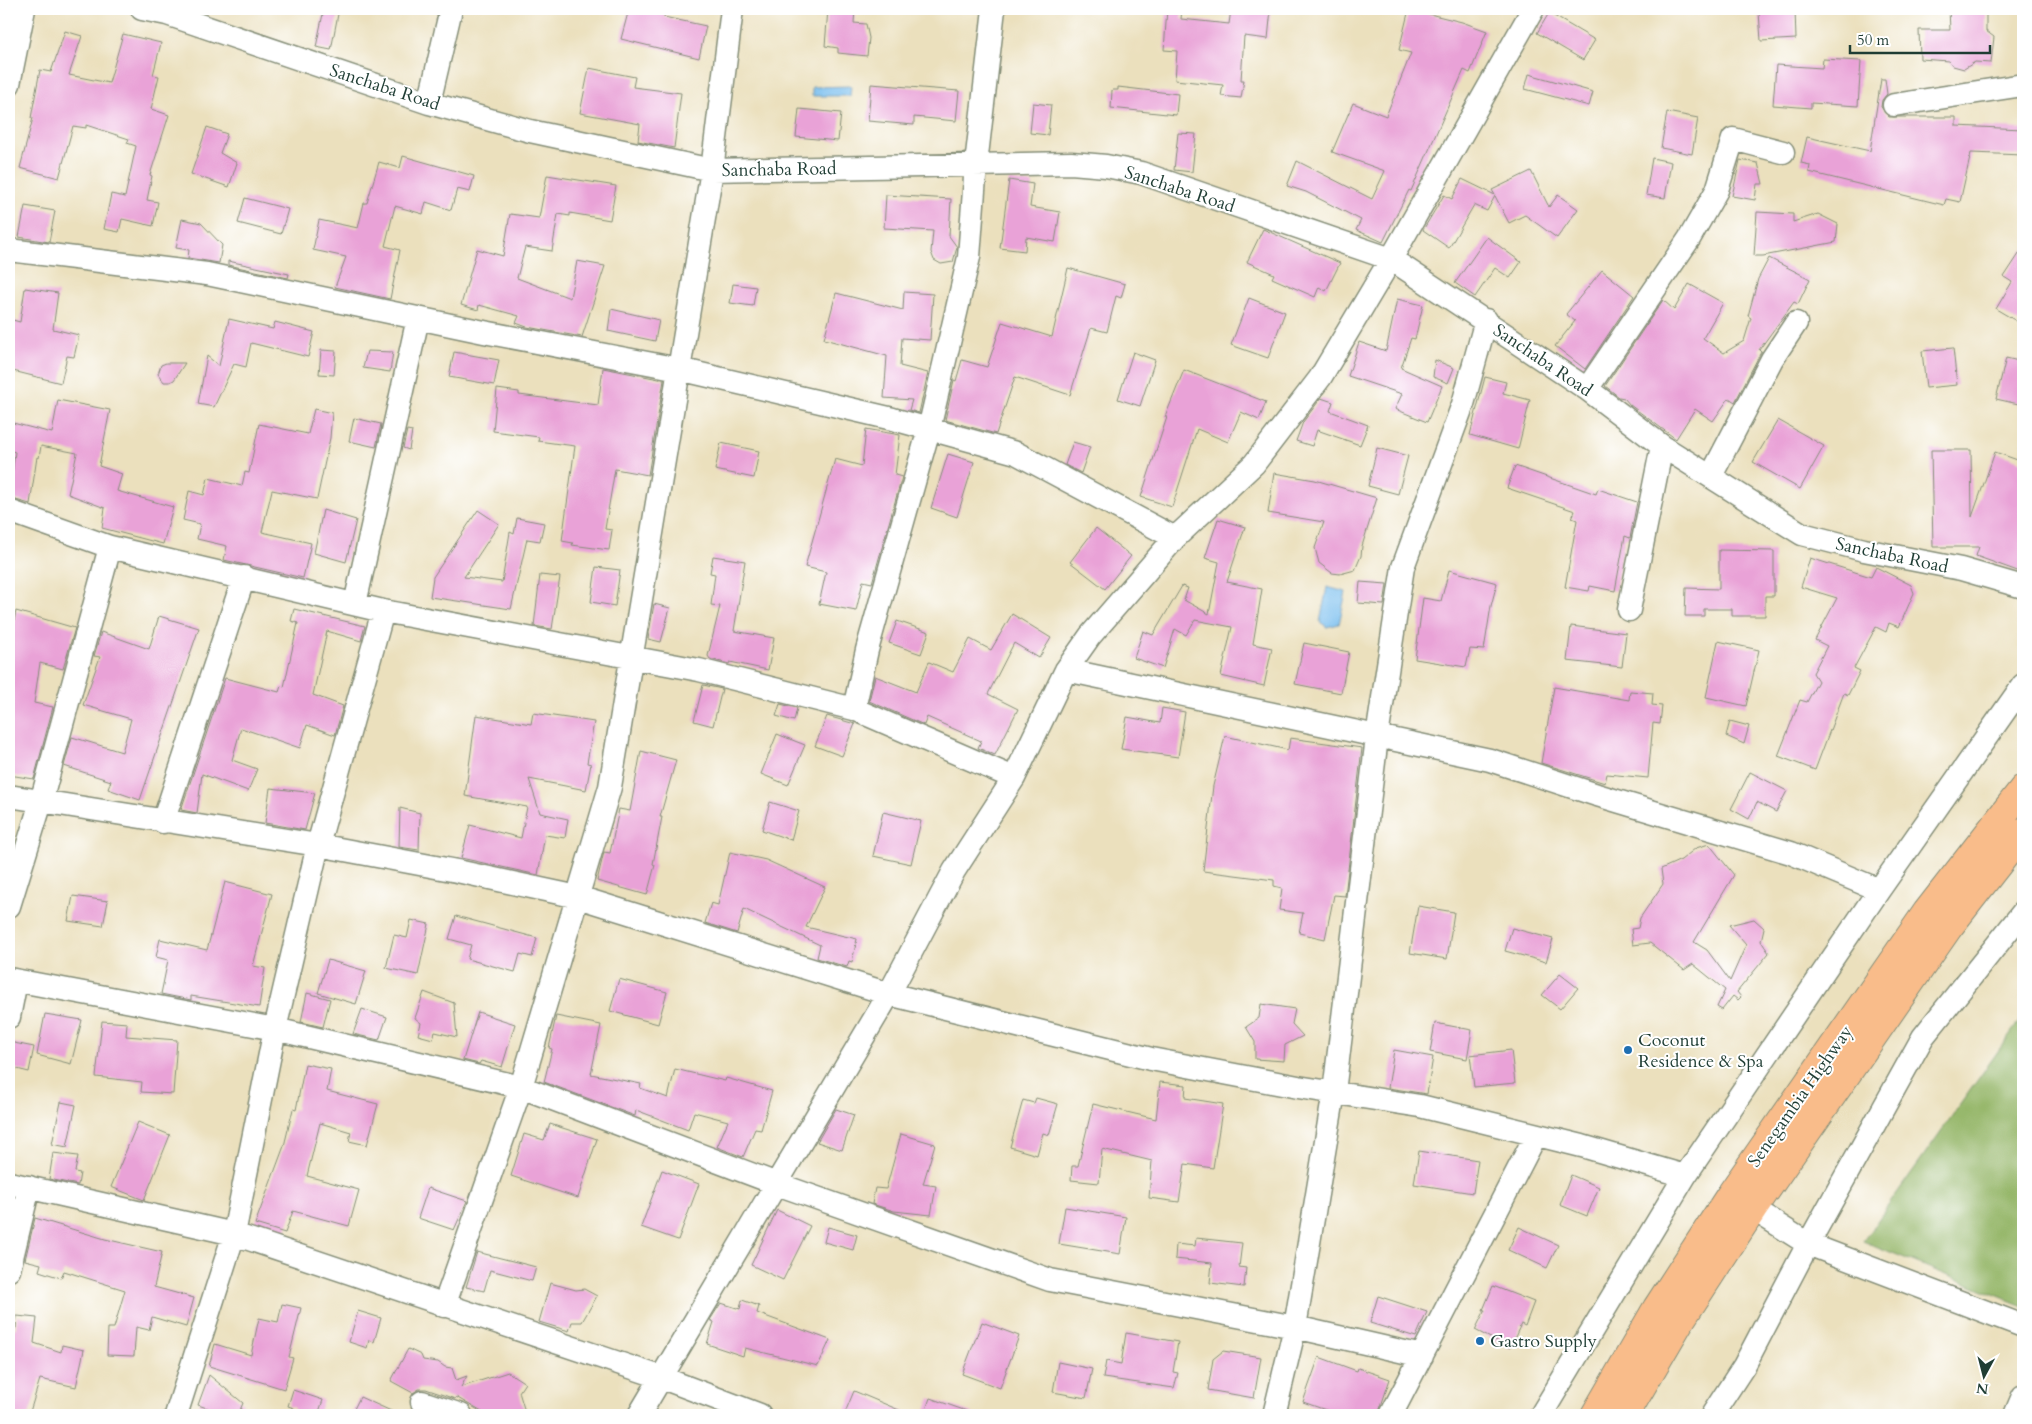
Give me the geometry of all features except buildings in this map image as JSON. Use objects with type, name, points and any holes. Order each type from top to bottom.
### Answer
[{"type":"main road","name":"Senegambia Highway","points":[[1595,1415],[1657,1308],[1731,1194],[1927,912],[2023,790]]},
{"type":"main road","name":"Senegambia Highway","points":[[1625,1415],[1680,1321],[1753,1209],[1948,928],[2023,832]]},
{"type":"street","points":[[9,84],[24,9]]},
{"type":"street","name":"Sanchaba Road","points":[[142,9],[167,14],[429,103],[530,131],[712,170],[1071,163],[1106,166],[1141,173],[1391,259],[1588,389],[1662,446],[1802,534],[1864,550],[1961,569],[2023,587]]},
{"type":"street","points":[[429,103],[451,9]]},
{"type":"street","points":[[444,1306],[521,1087],[610,787],[712,170],[732,9]]},
{"type":"street","points":[[854,709],[867,650],[929,429],[969,257],[976,164],[994,9]]},
{"type":"street","points":[[639,1415],[889,994],[954,871],[1014,778],[1066,670],[1090,636],[1174,538],[1254,464],[1320,378],[1391,259],[1533,9]]},
{"type":"street","points":[[1894,104],[2023,85]]},
{"type":"street","points":[[1588,389],[1694,231],[1717,190],[1733,139],[1783,152]]},
{"type":"street","points":[[9,250],[207,274],[418,318],[679,369],[929,429],[1016,453],[1174,538]]},
{"type":"street","points":[[355,604],[418,318]]},
{"type":"street","points":[[1274,1415],[1295,1328],[1334,1092],[1377,737],[1403,567],[1463,404],[1486,320]]},
{"type":"street","points":[[1712,476],[1772,359],[1796,323]]},
{"type":"street","points":[[1629,610],[1662,446]]},
{"type":"street","points":[[9,511],[110,547],[244,576],[383,611],[699,670],[854,709],[1014,778]]},
{"type":"street","points":[[9,906],[41,802],[110,547]]},
{"type":"street","points":[[162,822],[244,576]]},
{"type":"street","points":[[176,1415],[234,1234],[275,1029],[318,845],[383,611]]},
{"type":"street","points":[[1066,670],[1490,760],[1597,795],[1791,853],[1879,890]]},
{"type":"street","points":[[1541,1415],[1685,1176],[1879,890],[2023,685]]},
{"type":"street","points":[[9,796],[162,822],[318,845],[457,871],[578,897],[889,994],[1151,1059],[1420,1106],[1536,1135],[1685,1176]]},
{"type":"street","points":[[1712,1415],[1744,1366],[1808,1244],[1923,1037],[2023,912]]},
{"type":"street","points":[[9,1017],[12,980],[275,1029],[521,1087],[777,1184],[1050,1280],[1295,1328],[1422,1356]]},
{"type":"street","points":[[1391,1415],[1536,1135]]},
{"type":"street","points":[[9,1270],[19,1185],[234,1234],[660,1378],[760,1415]]},
{"type":"street","points":[[1753,1209],[1808,1244],[2023,1326]]},
{"type":"street","points":[[2015,1415],[2023,1396]]},
{"type":"street","points":[[422,1402],[461,1415]]},
{"type":"green space","points":[[2023,1016],[2023,1306],[1863,1241]]},
{"type":"water","points":[[851,86],[850,96],[812,96],[812,87]]},
{"type":"water","points":[[1327,587],[1346,592],[1339,624],[1327,627],[1320,622]]},
{"type":"place","name":"Coconut Residence & Spa","points":[[1628,1050]]},
{"type":"place","name":"Gastro Supply","points":[[1480,1341]]}]
